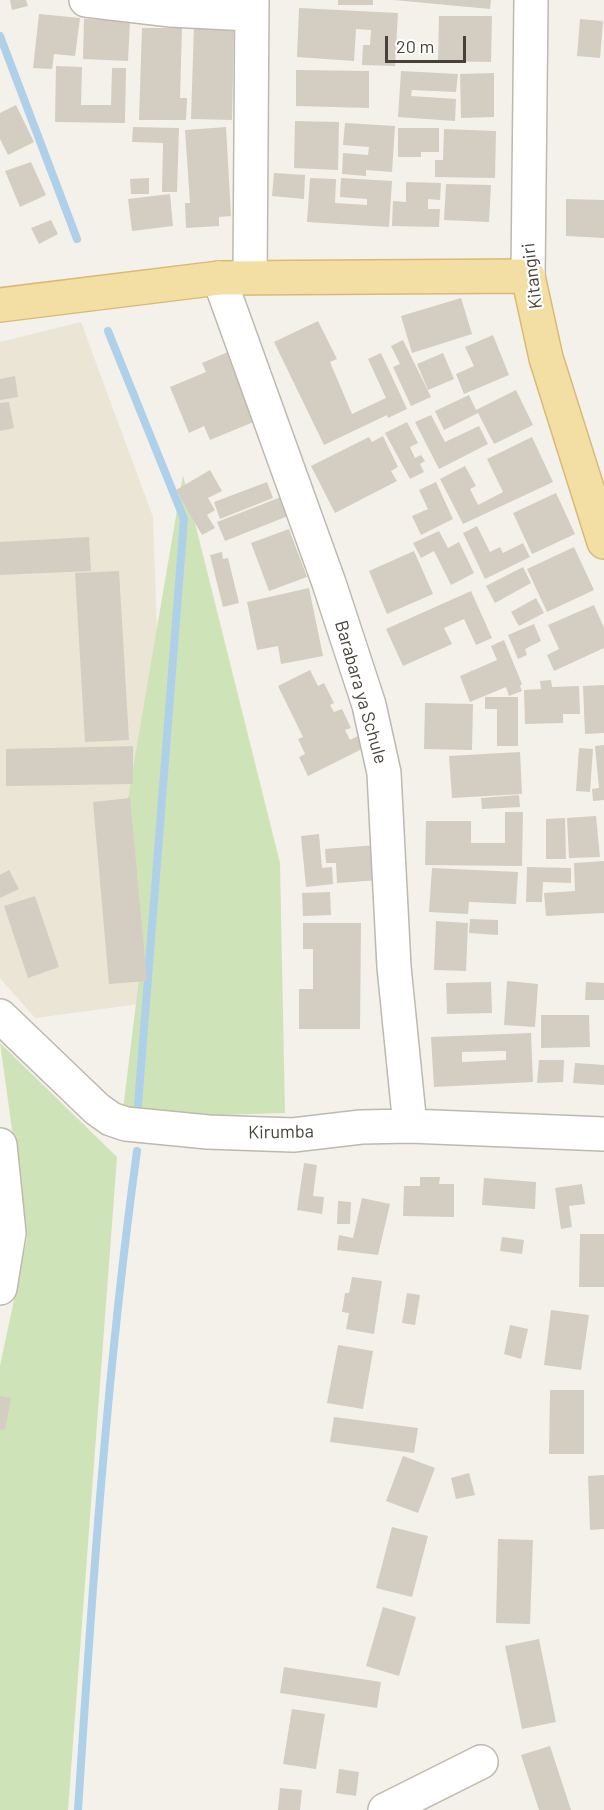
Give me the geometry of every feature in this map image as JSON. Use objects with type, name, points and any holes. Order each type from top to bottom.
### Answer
[{"type":"main road","points":[[0,305],[235,277],[528,276]]},
{"type":"main road","name":"Kitangiri","points":[[528,276],[546,358],[604,542]]},
{"type":"street","points":[[86,0],[171,10],[251,7]]},
{"type":"street","name":"Kitangiri","points":[[528,276],[531,0]]},
{"type":"street","name":"Barabara ya Schule","points":[[251,7],[235,277],[332,594],[369,705],[384,773],[394,967],[410,1126]]},
{"type":"street","name":"Kirumba","points":[[0,1017],[97,1109],[111,1119],[126,1124],[208,1132],[293,1134],[361,1127],[410,1126],[604,1134]]},
{"type":"street","points":[[0,1145],[9,1233],[0,1288]]},
{"type":"street","points":[[385,1810],[481,1762]]},
{"type":"shaded area","points":[[81,322],[153,517],[170,1000],[35,1018],[0,978],[0,342]]},
{"type":"green space","points":[[183,475],[280,863],[285,1113],[122,1118],[142,954],[128,798]]},
{"type":"green space","points":[[0,1043],[117,1157],[68,1810],[0,1810],[0,1366],[27,1238]]},
{"type":"building","points":[[10,0],[26,0],[28,6],[12,10]]},
{"type":"building","points":[[338,0],[373,0],[373,5],[338,5]]},
{"type":"building","points":[[394,0],[491,0],[490,9]]},
{"type":"building","points":[[299,8],[398,13],[395,66],[362,65],[363,45],[370,45],[371,30],[356,29],[354,61],[297,57]]},
{"type":"building","points":[[39,14],[80,18],[75,56],[54,54],[52,69],[33,68]]},
{"type":"building","points":[[439,16],[492,16],[491,62],[438,61]]},
{"type":"building","points":[[84,19],[130,20],[128,61],[83,59]]},
{"type":"building","points":[[580,19],[603,21],[600,58],[577,56]]},
{"type":"building","points":[[194,25],[234,26],[232,120],[191,119]]},
{"type":"building","points":[[142,28],[182,28],[180,98],[187,98],[186,120],[139,120]]},
{"type":"building","points":[[56,66],[82,67],[81,105],[111,105],[112,68],[126,68],[125,123],[55,122]]},
{"type":"building","points":[[296,70],[369,71],[369,108],[296,106]]},
{"type":"building","points":[[401,71],[458,74],[456,92],[412,90],[411,96],[456,99],[455,121],[398,117]]},
{"type":"building","points":[[494,73],[494,117],[461,118],[460,74]]},
{"type":"building","points":[[16,105],[34,142],[8,155],[0,139],[0,113]]},
{"type":"building","points":[[295,121],[339,122],[338,170],[294,168]]},
{"type":"building","points":[[345,123],[395,126],[392,172],[366,170],[366,176],[342,174],[343,153],[368,155],[369,147],[343,145]]},
{"type":"building","points":[[133,127],[179,128],[177,192],[162,192],[163,143],[132,142]]},
{"type":"building","points":[[226,127],[231,216],[219,217],[219,226],[186,228],[185,203],[190,203],[185,130]]},
{"type":"building","points":[[398,128],[439,128],[439,152],[421,152],[421,157],[398,157]]},
{"type":"building","points":[[444,129],[496,131],[495,178],[435,177],[435,160],[443,160]]},
{"type":"building","points":[[31,162],[46,195],[20,207],[5,171]]},
{"type":"building","points":[[274,173],[305,175],[304,199],[272,196]]},
{"type":"building","points":[[149,178],[149,194],[131,194],[130,179]]},
{"type":"building","points":[[310,178],[336,179],[335,203],[367,205],[367,199],[340,197],[341,178],[392,181],[389,227],[307,222]]},
{"type":"building","points":[[406,182],[441,183],[440,200],[428,199],[428,209],[440,209],[439,227],[392,226],[393,201],[406,202]]},
{"type":"building","points":[[446,184],[491,185],[489,222],[444,220]]},
{"type":"building","points":[[170,194],[173,226],[132,231],[128,199]]},
{"type":"building","points":[[566,199],[604,200],[604,238],[566,236]]},
{"type":"building","points":[[51,220],[58,234],[39,244],[31,228]]},
{"type":"building","points":[[461,298],[472,334],[412,353],[401,316]]},
{"type":"building","points":[[318,321],[337,359],[330,362],[352,414],[386,398],[368,359],[381,353],[407,409],[388,418],[387,415],[324,445],[274,342]]},
{"type":"building","points":[[493,335],[509,375],[464,394],[456,374],[474,366],[465,347]]},
{"type":"building","points":[[403,340],[431,397],[411,406],[393,367],[400,364],[391,346]]},
{"type":"building","points":[[228,352],[256,421],[210,440],[204,426],[189,433],[170,387],[206,372],[202,363]]},
{"type":"building","points":[[443,353],[454,379],[428,390],[417,364]]},
{"type":"building","points":[[15,376],[18,397],[0,400],[0,379]]},
{"type":"building","points":[[516,390],[533,425],[494,444],[478,413],[444,430],[435,411],[469,395],[476,410]]},
{"type":"building","points":[[9,402],[14,428],[0,431],[0,403]]},
{"type":"building","points":[[431,415],[445,442],[479,426],[488,444],[439,469],[415,422]]},
{"type":"building","points":[[407,422],[418,443],[410,447],[415,458],[421,455],[425,461],[420,464],[424,472],[410,479],[385,433]]},
{"type":"building","points":[[383,436],[398,467],[391,471],[397,481],[335,513],[311,466],[369,437],[372,442]]},
{"type":"building","points":[[532,437],[553,482],[463,524],[440,479],[465,466],[476,486],[470,489],[478,505],[503,492],[487,459]]},
{"type":"building","points":[[210,470],[222,491],[208,498],[215,510],[207,515],[215,528],[202,535],[176,490]]},
{"type":"building","points":[[267,482],[273,498],[220,519],[214,502]]},
{"type":"building","points":[[436,482],[453,519],[421,535],[412,516],[428,509],[419,490]]},
{"type":"building","points":[[556,493],[575,534],[532,554],[513,513]]},
{"type":"building","points":[[286,495],[293,514],[225,541],[217,522]]},
{"type":"building","points":[[477,526],[490,552],[500,547],[503,553],[523,543],[530,557],[485,579],[463,533]]},
{"type":"building","points":[[289,529],[307,577],[269,591],[251,543]]},
{"type":"building","points":[[439,531],[448,548],[459,542],[474,573],[451,585],[434,551],[421,558],[413,543]]},
{"type":"building","points":[[89,537],[91,571],[0,575],[0,542]]},
{"type":"building","points":[[574,547],[594,590],[547,612],[527,569]]},
{"type":"building","points":[[414,551],[433,594],[387,614],[369,571]]},
{"type":"building","points":[[222,552],[223,559],[228,558],[239,603],[223,607],[210,555]]},
{"type":"building","points":[[523,567],[531,583],[495,603],[486,586]]},
{"type":"building","points":[[119,571],[129,740],[85,742],[75,573]]},
{"type":"building","points":[[309,588],[323,656],[281,664],[278,646],[257,650],[247,602]]},
{"type":"building","points":[[471,591],[492,638],[476,645],[464,619],[444,628],[452,644],[403,666],[386,629]]},
{"type":"building","points":[[536,598],[544,613],[519,626],[511,612]]},
{"type":"building","points":[[594,605],[604,628],[604,648],[554,671],[547,655],[559,649],[548,625]]},
{"type":"building","points":[[534,624],[541,641],[525,649],[527,655],[518,659],[508,635]]},
{"type":"building","points":[[504,640],[522,684],[520,686],[522,691],[509,696],[506,687],[470,702],[460,676],[497,660],[491,646]]},
{"type":"building","points":[[310,670],[318,686],[324,683],[334,703],[330,705],[334,712],[342,709],[351,728],[345,730],[350,740],[358,736],[364,748],[308,776],[299,757],[305,754],[298,739],[303,737],[278,686]]},
{"type":"building","points":[[551,680],[552,687],[579,686],[580,714],[563,714],[563,723],[525,724],[524,690],[541,689],[540,681]]},
{"type":"building","points":[[604,685],[604,733],[585,734],[583,686]]},
{"type":"building","points":[[485,697],[518,697],[518,746],[497,746],[497,709],[485,709]]},
{"type":"building","points":[[425,703],[473,704],[472,750],[424,749]]},
{"type":"building","points":[[604,745],[604,800],[593,801],[592,789],[599,788],[595,746]]},
{"type":"building","points":[[133,746],[133,784],[6,786],[6,749]]},
{"type":"building","points":[[579,748],[593,749],[590,792],[576,791]]},
{"type":"building","points":[[520,752],[522,794],[452,798],[449,756]]},
{"type":"building","points":[[519,795],[520,807],[482,809],[481,798]]},
{"type":"building","points":[[130,798],[147,981],[109,984],[93,802]]},
{"type":"building","points":[[505,812],[523,812],[522,866],[425,865],[426,821],[471,821],[471,843],[505,843]]},
{"type":"building","points":[[596,816],[600,857],[569,858],[567,818]]},
{"type":"building","points":[[565,818],[566,859],[546,859],[546,819]]},
{"type":"building","points":[[319,834],[322,868],[332,867],[333,884],[306,887],[301,836]]},
{"type":"building","points":[[377,845],[380,880],[337,883],[336,863],[326,863],[325,849]]},
{"type":"building","points":[[604,861],[604,913],[546,916],[544,893],[575,891],[574,863]]},
{"type":"building","points":[[527,867],[571,868],[571,883],[543,882],[542,902],[526,902]]},
{"type":"building","points":[[432,868],[518,872],[516,904],[469,902],[468,914],[429,912]]},
{"type":"building","points":[[9,870],[19,889],[0,898],[0,875]]},
{"type":"building","points":[[330,892],[331,915],[303,916],[302,893]]},
{"type":"building","points":[[35,896],[59,967],[28,978],[4,906]]},
{"type":"building","points":[[470,919],[498,920],[498,935],[469,933]]},
{"type":"building","points":[[436,921],[468,923],[466,971],[434,970]]},
{"type":"building","points":[[303,923],[361,923],[360,1029],[299,1029],[299,989],[313,989],[313,949],[303,949]]},
{"type":"building","points":[[507,981],[538,984],[535,1027],[504,1025]]},
{"type":"building","points":[[491,982],[492,1013],[447,1014],[446,983]]},
{"type":"building","points":[[586,982],[604,983],[604,1000],[585,1000]]},
{"type":"building","points":[[541,1015],[589,1015],[590,1047],[541,1048]]},
{"type":"building","points":[[531,1033],[533,1082],[434,1087],[431,1037]],"holes":[[[506,1051],[506,1060],[462,1062],[462,1052]]]},
{"type":"building","points":[[539,1060],[564,1060],[563,1082],[537,1083]]},
{"type":"building","points":[[575,1063],[604,1065],[604,1085],[573,1083]]},
{"type":"building","points":[[304,1163],[317,1165],[313,1196],[324,1197],[322,1214],[297,1210]]},
{"type":"building","points":[[420,1177],[440,1177],[439,1184],[454,1184],[454,1217],[403,1216],[404,1186],[420,1186]]},
{"type":"building","points":[[484,1178],[536,1182],[535,1209],[482,1205]]},
{"type":"building","points":[[582,1184],[585,1204],[569,1206],[572,1227],[561,1229],[555,1188]]},
{"type":"building","points":[[362,1198],[390,1204],[378,1255],[337,1250],[339,1235],[353,1238]]},
{"type":"building","points":[[338,1201],[351,1202],[350,1224],[337,1224]]},
{"type":"building","points":[[580,1234],[604,1234],[604,1287],[579,1287]]},
{"type":"building","points":[[502,1237],[524,1240],[522,1254],[500,1251]]},
{"type":"building","points":[[352,1277],[382,1281],[374,1334],[346,1329],[349,1313],[342,1312],[345,1293],[349,1293]]},
{"type":"building","points":[[407,1293],[420,1295],[415,1325],[402,1323]]},
{"type":"building","points":[[551,1310],[589,1315],[581,1370],[544,1365]]},
{"type":"building","points":[[510,1325],[528,1329],[521,1359],[504,1354]]},
{"type":"building","points":[[338,1345],[373,1351],[363,1409],[327,1403]]},
{"type":"building","points":[[550,1390],[584,1390],[584,1454],[549,1454]]},
{"type":"building","points":[[0,1396],[11,1398],[5,1430],[0,1429]]},
{"type":"building","points":[[334,1417],[418,1428],[414,1453],[330,1442]]},
{"type":"building","points":[[403,1456],[435,1468],[418,1513],[386,1501]]},
{"type":"building","points":[[469,1473],[475,1495],[456,1499],[451,1478]]},
{"type":"building","points":[[604,1475],[604,1529],[590,1530],[588,1476]]},
{"type":"building","points":[[392,1527],[428,1536],[412,1597],[376,1588]]},
{"type":"building","points":[[498,1539],[533,1540],[530,1624],[496,1623]]},
{"type":"building","points":[[383,1607],[416,1617],[399,1676],[366,1666]]},
{"type":"building","points":[[539,1639],[556,1722],[522,1729],[505,1646]]},
{"type":"building","points":[[284,1667],[381,1682],[377,1708],[280,1693]]},
{"type":"building","points":[[292,1709],[325,1714],[316,1769],[283,1764]]},
{"type":"building","points":[[550,1746],[571,1810],[539,1810],[521,1755]]},
{"type":"building","points":[[339,1769],[359,1772],[356,1796],[336,1793]]},
{"type":"building","points":[[280,1788],[302,1790],[300,1810],[278,1810]]},
{"type":"waterway","points":[[0,36],[77,239]]},
{"type":"waterway","points":[[108,331],[184,519],[138,1105]]},
{"type":"waterway","points":[[78,1810],[109,1397],[137,1151]]}]
